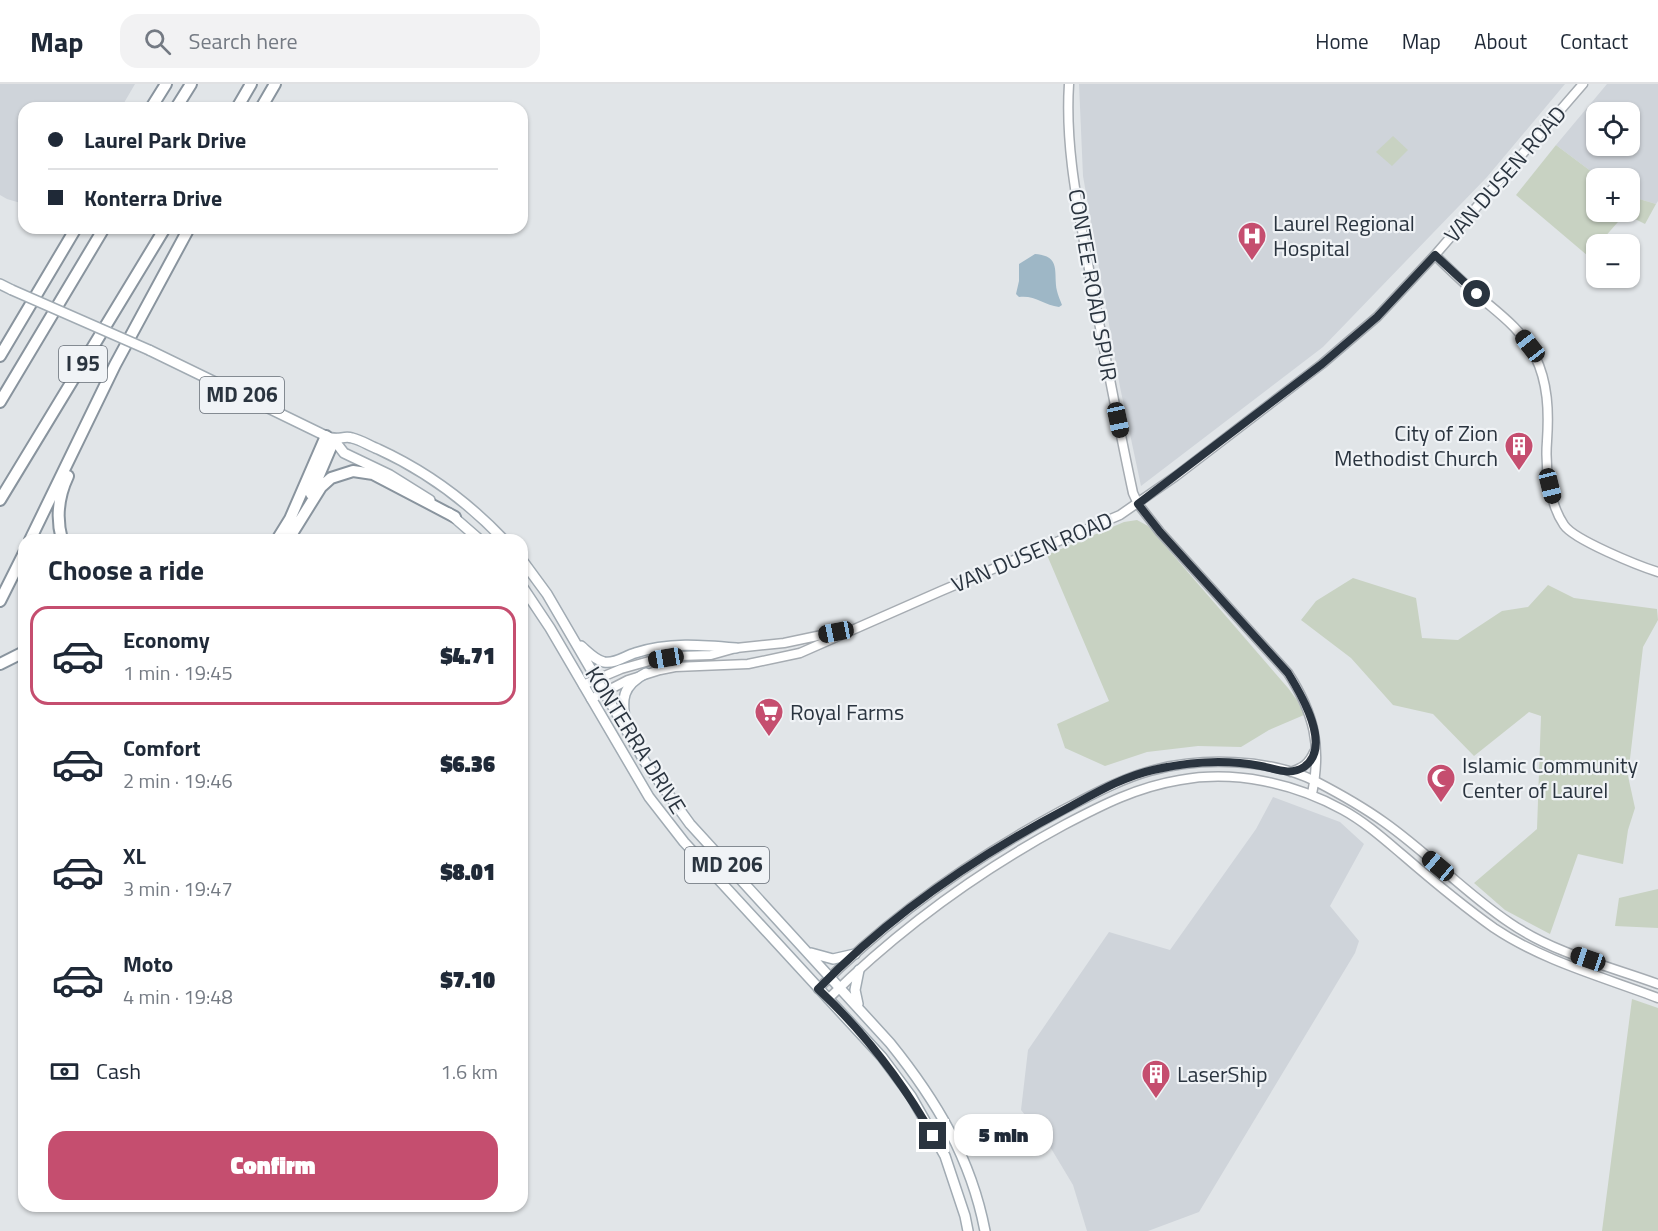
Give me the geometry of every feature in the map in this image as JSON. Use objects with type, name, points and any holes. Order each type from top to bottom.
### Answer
[{"type":"highway","points":[[150,102],[160,84]]},
{"type":"highway","points":[[155,102],[166,84]]},
{"type":"highway","points":[[178,102],[186,84]]},
{"type":"highway","points":[[179,102],[191,84]]},
{"type":"highway","points":[[240,102],[251,84]]},
{"type":"highway","points":[[264,102],[275,84]]},
{"type":"highway","points":[[0,356],[72,234]]},
{"type":"highway","name":"I 95","points":[[0,402],[100,234]]},
{"type":"highway","name":"I 95","points":[[0,500],[161,234]]},
{"type":"highway","points":[[33,534],[145,306],[186,234]]},
{"type":"highway","points":[[61,534],[58,513],[65,483],[145,306]]},
{"type":"highway","points":[[300,519],[330,438]]},
{"type":"highway","points":[[281,534],[330,438]]},
{"type":"highway","points":[[291,534],[321,487],[331,478],[353,471],[373,474],[455,517]]},
{"type":"highway","points":[[0,601],[18,565]]},
{"type":"highway","points":[[0,664],[18,655]]},
{"type":"main road","name":"MD 206","points":[[0,284],[149,350],[330,438],[344,453],[408,486],[455,517],[473,534]]},
{"type":"main road","name":"MD 206","points":[[330,438],[350,437],[433,479],[464,502],[498,534]]},
{"type":"main road","name":"KONTERRA DRIVE","points":[[528,568],[547,594],[645,762],[690,824],[840,987],[919,1079],[960,1149],[982,1214],[985,1231]]},
{"type":"main road","name":"KONTERRA DRIVE","points":[[528,594],[650,797],[684,842],[882,1057],[910,1096],[945,1156],[968,1231]]},
{"type":"main road","points":[[573,638],[590,654],[604,662],[612,662],[635,653],[668,646],[705,645],[736,648]]},
{"type":"main road","points":[[628,733],[623,699],[634,680],[646,673]]},
{"type":"main road","points":[[806,951],[832,959],[855,954]]},
{"type":"main road","points":[[859,970],[855,990],[860,1010]]},
{"type":"street","name":"CONTEE ROAD SPUR","points":[[1069,84],[1067,113],[1069,154],[1104,354],[1133,493],[1138,504],[1160,532],[1288,673],[1301,693],[1310,713],[1316,746],[1315,781],[1312,794]]},
{"type":"street","name":"VAN DUSEN ROAD","points":[[591,699],[646,673],[675,667],[748,664],[800,654],[1110,520],[1138,504],[1322,364],[1377,317],[1435,255],[1583,84]]},
{"type":"street","points":[[1435,255],[1514,326],[1534,354],[1541,370],[1548,399],[1550,421],[1547,452],[1550,486],[1554,503],[1565,527],[1595,546],[1633,564],[1658,572]]},
{"type":"street","name":"VAN DUSEN ROAD","points":[[583,685],[596,678],[653,660],[711,655],[736,648],[784,643],[856,628]]},
{"type":"street","points":[[1291,772],[1304,767],[1311,760],[1316,746]]},
{"type":"street","points":[[818,989],[895,919],[964,867],[1026,830],[1110,785],[1152,770],[1202,762],[1259,765],[1291,772],[1315,781],[1384,822],[1493,911],[1527,934],[1567,952],[1658,984]]},
{"type":"street","points":[[828,999],[906,929],[963,886],[1015,852],[1114,799],[1154,785],[1182,779],[1215,777],[1260,780],[1312,794],[1345,811],[1378,835],[1474,914],[1517,943],[1553,959],[1658,998]]},
{"type":"shaded area","points":[[0,84],[135,84],[124,102],[18,102],[18,202],[0,195]]},
{"type":"shaded area","name":"Laurel Regional Hospital","points":[[1079,84],[1565,84],[1487,177],[1323,347],[1141,486],[1120,387],[1083,176]]},
{"type":"shaded area","points":[[1607,84],[1658,84],[1658,201],[1656,204],[1640,199],[1640,168],[1587,168],[1556,145],[1586,109],[1586,156],[1640,156],[1640,102],[1592,102]]},
{"type":"shaded area","points":[[1273,797],[1340,822],[1364,844],[1330,906],[1359,941],[1355,953],[1199,1212],[1148,1231],[1087,1231],[1073,1185],[1049,1145],[1021,1110],[1028,1050],[1109,932],[1170,950],[1256,829]]},
{"type":"green space","points":[[1393,136],[1408,150],[1392,166],[1376,152]]},
{"type":"green space","points":[[1556,145],[1587,168],[1586,222],[1618,222],[1607,234],[1586,234],[1586,254],[1516,195]]},
{"type":"green space","points":[[1640,199],[1656,204],[1645,224],[1640,222]]},
{"type":"green space","points":[[1137,520],[1148,526],[1288,688],[1304,715],[1269,730],[1241,747],[1198,746],[1147,752],[1105,766],[1065,748],[1057,724],[1109,701],[1047,555],[1124,522]]},
{"type":"green space","points":[[1353,578],[1416,598],[1422,638],[1458,640],[1502,611],[1528,607],[1548,585],[1574,598],[1657,609],[1658,620],[1643,647],[1628,776],[1635,808],[1628,830],[1623,864],[1578,854],[1550,934],[1505,910],[1474,883],[1537,829],[1541,716],[1529,712],[1474,756],[1433,714],[1393,705],[1351,658],[1301,620],[1316,601]]},
{"type":"green space","points":[[1658,889],[1658,928],[1615,926],[1619,898]]},
{"type":"green space","points":[[1632,999],[1658,1008],[1658,1231],[1602,1231]]},
{"type":"water","points":[[1035,254],[1049,258],[1055,266],[1057,291],[1062,305],[1059,307],[1030,297],[1019,297],[1016,294],[1019,264]]},
{"type":"place","name":"Laurel Regional Hospital","points":[[1252,262]]},
{"type":"place","name":"City of Zion Methodist Church","points":[[1519,472]]},
{"type":"place","name":"Royal Farms","points":[[769,738]]},
{"type":"place","name":"Islamic Community Center of Laurel","points":[[1441,804]]},
{"type":"place","name":"LaserShip","points":[[1156,1100]]},
{"type":"route","points":[[933,1136],[910,1096],[882,1057],[818,989],[895,919],[964,867],[1035,825],[1110,785],[1152,770],[1202,762],[1259,765],[1291,772],[1304,767],[1311,760],[1316,746],[1310,713],[1288,673],[1160,532],[1138,504],[1322,364],[1377,317],[1435,255],[1477,294]]}]
